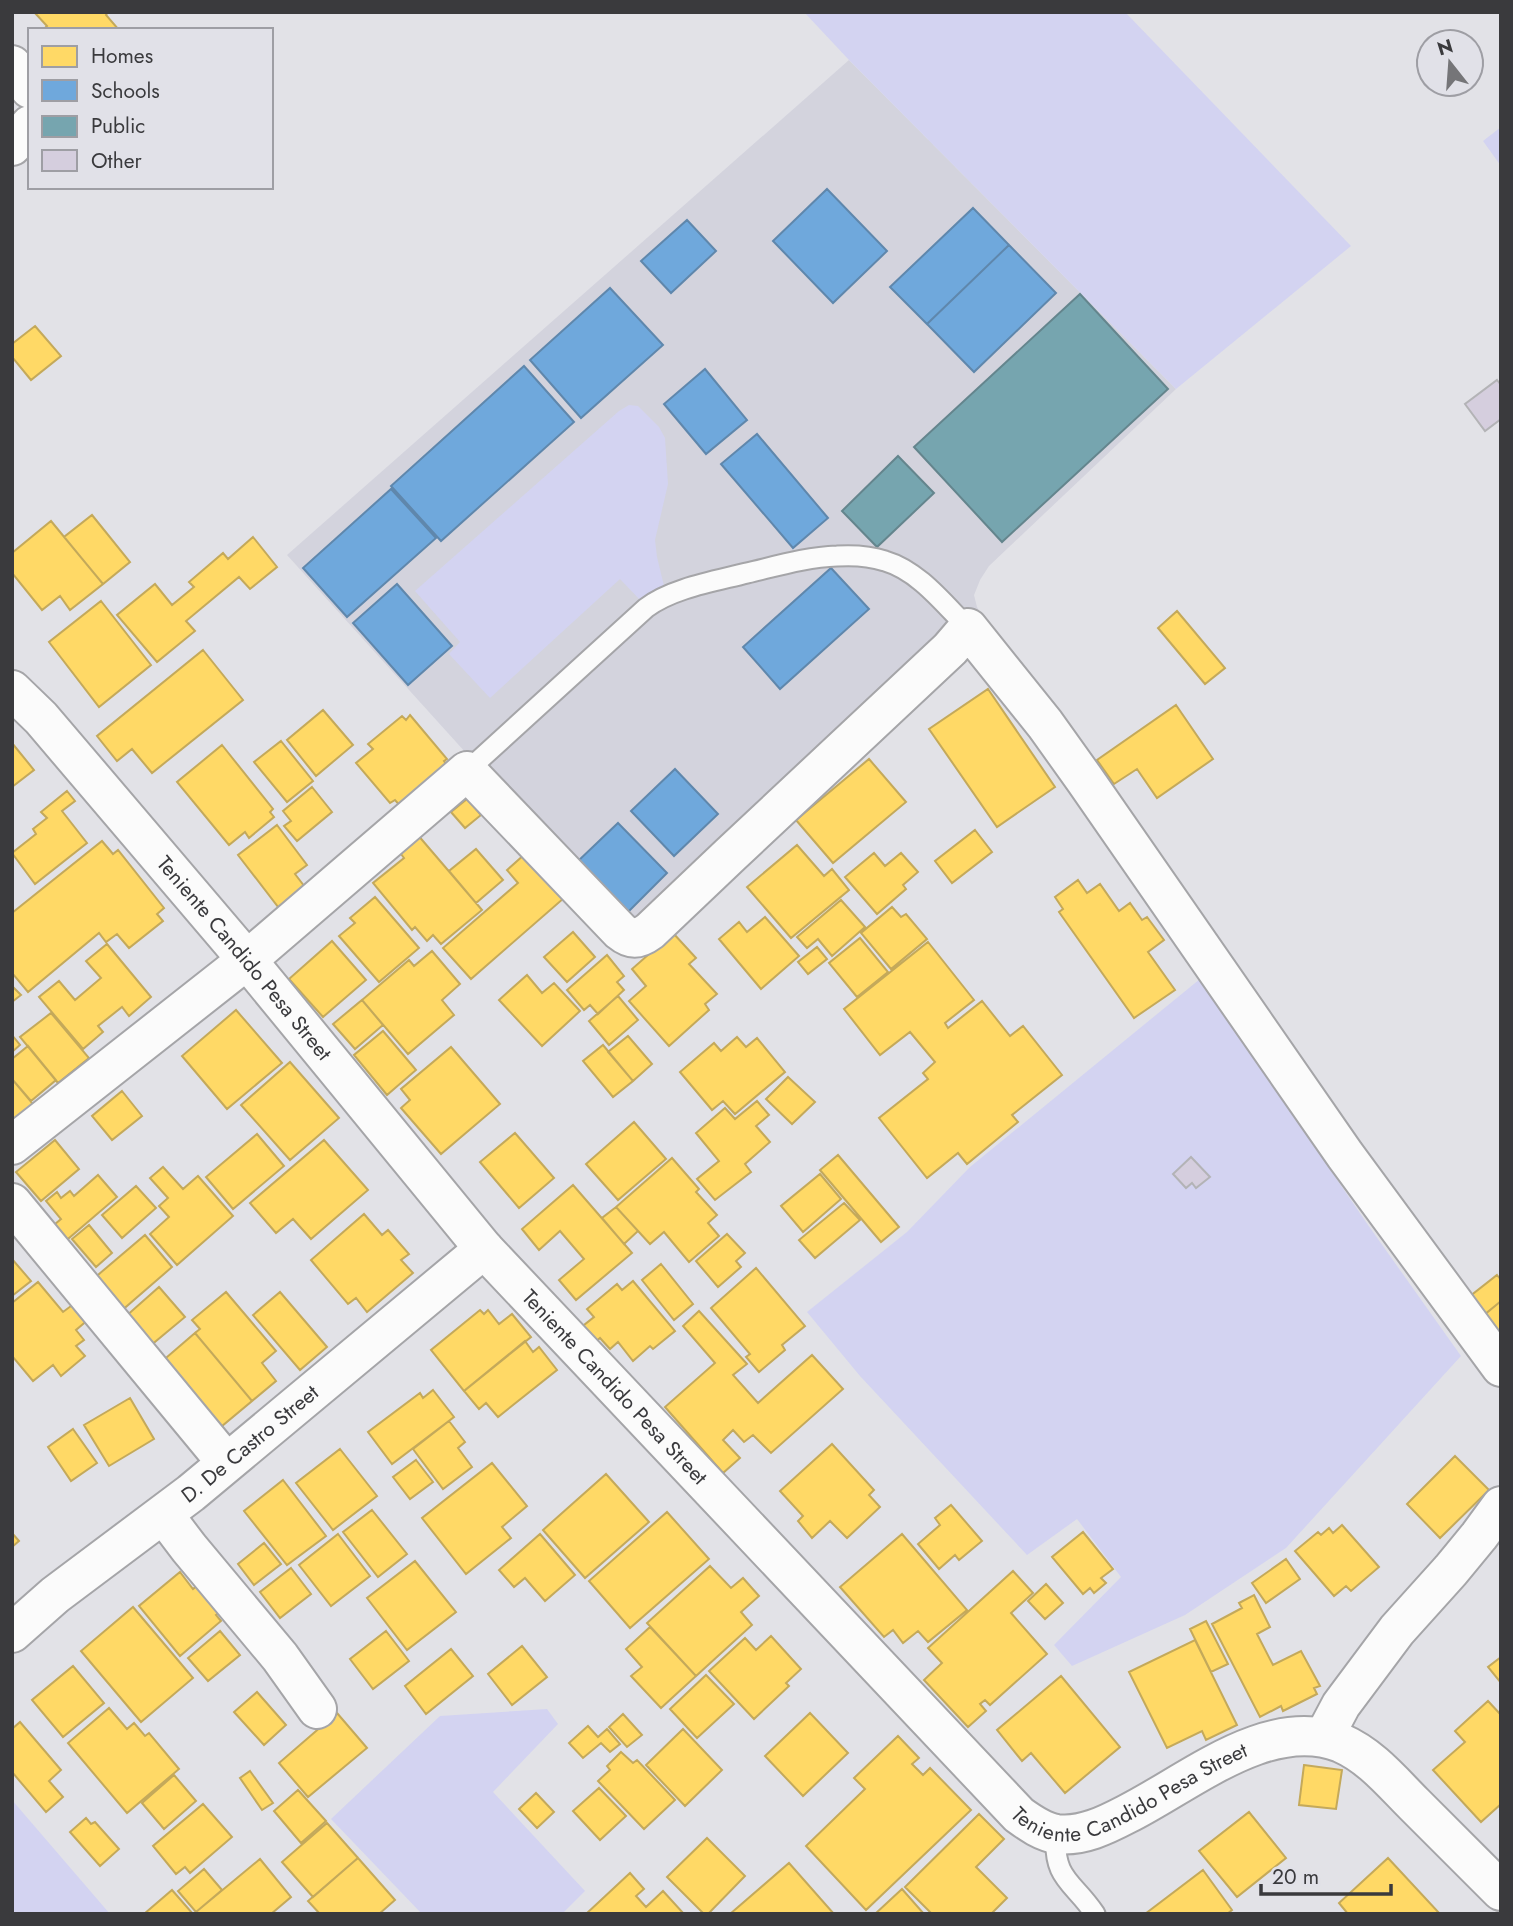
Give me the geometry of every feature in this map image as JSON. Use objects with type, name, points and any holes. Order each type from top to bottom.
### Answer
[{"type":"street","points":[[12,65],[28,86]]},
{"type":"street","points":[[12,146],[28,128]]},
{"type":"street","points":[[12,1145],[247,960],[467,771],[620,931],[634,939],[642,937],[950,649],[968,628],[1037,713],[1345,1155],[1501,1367]]},
{"type":"street","name":"Teniente Candido Pesa Street","points":[[12,690],[41,718],[247,960],[484,1249],[1012,1809],[1034,1825],[1056,1834],[1095,1829],[1113,1822],[1249,1747],[1290,1737],[1324,1737]]},
{"type":"street","points":[[12,1203],[226,1462]]},
{"type":"street","name":"D. De Castro Street","points":[[12,1633],[64,1588],[164,1515],[484,1249]]},
{"type":"street","points":[[1501,1506],[1451,1570],[1397,1630],[1341,1705],[1324,1737],[1354,1749],[1374,1764],[1501,1891]]},
{"type":"street","points":[[164,1515],[280,1657],[317,1709]]},
{"type":"lane","points":[[467,771],[646,608],[675,593],[710,582],[816,558],[872,558],[886,561],[909,572],[968,628]]},
{"type":"lane","points":[[1056,1834],[1056,1858],[1062,1875],[1095,1914]]},
{"type":"shaded area","points":[[804,12],[1125,12],[1351,246],[1176,389]]},
{"type":"shaded area","points":[[849,60],[1176,389],[989,566],[974,595],[984,621],[635,923],[466,753],[287,555]]},
{"type":"shaded area","points":[[1501,127],[1501,166],[1483,141]]},
{"type":"shaded area","points":[[629,405],[638,406],[659,427],[665,438],[668,484],[655,540],[664,586],[641,601],[620,579],[490,698],[449,654],[460,642],[415,591]]},
{"type":"shaded area","points":[[1200,979],[1461,1356],[1286,1548],[1185,1615],[1072,1666],[1054,1645],[1121,1577],[1077,1519],[1027,1555],[860,1376],[807,1312],[907,1232],[970,1167]]},
{"type":"shaded area","points":[[547,1709],[558,1724],[493,1792],[585,1891],[562,1914],[422,1914],[331,1819],[440,1716]]},
{"type":"shaded area","points":[[12,1800],[110,1914],[12,1914]]},
{"type":"building: Homes","points":[[34,12],[108,12],[106,15],[117,28],[45,28],[47,26]]},
{"type":"building: Homes","points":[[35,326],[61,356],[31,380],[12,357],[12,344]]},
{"type":"building: Homes","points":[[92,515],[130,562],[103,584],[64,537]]},
{"type":"building: Homes","points":[[51,521],[103,584],[70,610],[60,596],[42,610],[12,573],[12,553]]},
{"type":"building: Homes","points":[[253,537],[277,567],[250,589],[239,577],[186,621],[195,631],[157,662],[117,615],[155,584],[172,605],[194,587],[189,582],[223,553],[228,559]]},
{"type":"building: Homes","points":[[101,601],[151,665],[99,707],[49,642]]},
{"type":"building: Homes","points":[[1177,611],[1225,668],[1205,684],[1158,628]]},
{"type":"building: Homes","points":[[203,650],[243,700],[152,773],[132,749],[117,761],[97,736]]},
{"type":"building: Homes","points":[[988,689],[1055,787],[997,827],[929,729]]},
{"type":"building: Homes","points":[[1176,705],[1213,759],[1157,798],[1137,769],[1114,784],[1097,760]]},
{"type":"building: Homes","points":[[323,710],[353,745],[316,776],[287,740]]},
{"type":"building: Homes","points":[[410,715],[447,759],[444,761],[451,771],[404,810],[395,800],[390,803],[356,763],[373,749],[368,744],[402,716],[406,720]]},
{"type":"building: Homes","points":[[281,741],[313,781],[287,802],[254,762]]},
{"type":"building: Homes","points":[[12,743],[34,770],[12,787]]},
{"type":"building: Homes","points":[[222,745],[273,809],[270,812],[274,817],[249,838],[245,832],[229,845],[177,782]]},
{"type":"building: Homes","points":[[869,759],[906,802],[833,863],[796,820]]},
{"type":"building: Homes","points":[[312,787],[332,812],[297,841],[284,826],[291,821],[283,811]]},
{"type":"building: Homes","points":[[67,791],[75,801],[62,811],[87,843],[35,884],[12,853],[36,834],[33,829],[47,818],[41,812]]},
{"type":"building: Homes","points":[[467,799],[481,815],[465,828],[451,812]]},
{"type":"building: Homes","points":[[277,825],[307,865],[295,874],[308,891],[282,912],[238,855]]},
{"type":"building: Homes","points":[[975,830],[992,852],[952,883],[935,861]]},
{"type":"building: Homes","points":[[417,834],[482,910],[441,944],[433,935],[427,941],[415,927],[412,930],[373,883],[404,858],[398,850]]},
{"type":"building: Homes","points":[[102,841],[113,854],[118,850],[164,908],[157,914],[163,921],[129,948],[117,934],[106,942],[99,933],[28,992],[12,973],[12,913]]},
{"type":"building: Homes","points":[[797,845],[824,876],[832,869],[849,890],[791,938],[747,887]]},
{"type":"building: Homes","points":[[476,849],[503,880],[476,903],[449,871]]},
{"type":"building: Homes","points":[[874,853],[885,866],[901,853],[918,872],[903,885],[906,889],[877,914],[845,877]]},
{"type":"building: Homes","points":[[525,854],[564,898],[471,979],[443,948],[518,883],[507,870]]},
{"type":"building: Homes","points":[[1078,880],[1087,893],[1100,884],[1119,911],[1130,903],[1142,920],[1147,917],[1164,940],[1148,952],[1175,990],[1134,1018],[1059,912],[1063,909],[1055,897]]},
{"type":"building: Homes","points":[[375,897],[419,948],[379,982],[339,936],[355,923],[350,918]]},
{"type":"building: Homes","points":[[841,900],[865,927],[832,956],[818,939],[807,948],[797,937]]},
{"type":"building: Homes","points":[[892,907],[901,917],[906,914],[927,939],[891,969],[861,933]]},
{"type":"building: Homes","points":[[765,917],[799,956],[761,989],[719,939],[739,922],[747,932]]},
{"type":"building: Homes","points":[[573,932],[595,957],[567,982],[544,957]]},
{"type":"building: Homes","points":[[673,933],[696,958],[689,964],[717,994],[705,1004],[709,1010],[669,1046],[629,1001],[646,986],[632,969]]},
{"type":"building: Homes","points":[[860,938],[888,972],[857,997],[829,963]]},
{"type":"building: Homes","points":[[332,941],[366,980],[323,1017],[289,979]]},
{"type":"building: Homes","points":[[928,942],[974,1000],[945,1023],[948,1028],[982,1001],[1010,1036],[1023,1026],[1062,1075],[1012,1115],[1018,1122],[967,1164],[958,1153],[927,1178],[879,1118],[928,1079],[923,1073],[935,1062],[910,1032],[880,1055],[844,1009]]},
{"type":"building: Homes","points":[[107,944],[151,997],[129,1016],[122,1007],[98,1026],[103,1032],[83,1049],[39,997],[59,981],[75,1000],[101,978],[86,961]]},
{"type":"building: Homes","points":[[817,947],[827,959],[808,974],[798,962]]},
{"type":"building: Homes","points":[[432,951],[460,984],[442,1000],[454,1015],[408,1054],[362,1000],[409,960],[414,966]]},
{"type":"building: Homes","points":[[607,955],[624,976],[617,982],[624,990],[598,1014],[590,1005],[584,1010],[567,990]]},
{"type":"building: Homes","points":[[527,975],[542,993],[554,983],[580,1011],[542,1046],[499,1000]]},
{"type":"building: Homes","points":[[12,986],[21,995],[12,1002]]},
{"type":"building: Homes","points":[[618,996],[638,1020],[609,1045],[589,1021]]},
{"type":"building: Homes","points":[[362,1000],[383,1025],[355,1049],[333,1024]]},
{"type":"building: Homes","points":[[236,1010],[282,1063],[227,1109],[182,1056]]},
{"type":"building: Homes","points":[[51,1013],[89,1058],[58,1083],[20,1037]]},
{"type":"building: Homes","points":[[383,1031],[416,1070],[387,1095],[354,1055]]},
{"type":"building: Homes","points":[[12,1035],[20,1045],[12,1052]]},
{"type":"building: Homes","points":[[628,1036],[652,1064],[633,1081],[608,1052]]},
{"type":"building: Homes","points":[[737,1037],[746,1047],[757,1038],[785,1072],[735,1114],[723,1101],[712,1110],[680,1072],[714,1043],[721,1051]]},
{"type":"building: Homes","points":[[603,1045],[633,1081],[613,1097],[583,1061]]},
{"type":"building: Homes","points":[[28,1046],[56,1080],[31,1101],[12,1079],[12,1059]]},
{"type":"building: Homes","points":[[451,1047],[500,1104],[441,1154],[401,1108],[410,1100],[401,1089]]},
{"type":"building: Homes","points":[[290,1062],[339,1118],[290,1160],[241,1105]]},
{"type":"building: Homes","points":[[788,1077],[815,1102],[792,1124],[766,1099]]},
{"type":"building: Homes","points":[[12,1079],[33,1104],[12,1121]]},
{"type":"building: Homes","points":[[122,1091],[142,1116],[112,1140],[92,1116]]},
{"type":"building: Homes","points":[[757,1101],[769,1115],[756,1126],[770,1142],[745,1164],[751,1172],[715,1200],[697,1179],[719,1161],[696,1133],[725,1108],[735,1119]]},
{"type":"building: Homes","points":[[634,1122],[666,1159],[618,1200],[586,1164]]},
{"type":"building: Homes","points":[[515,1133],[554,1178],[519,1208],[480,1162]]},
{"type":"building: Homes","points":[[257,1134],[284,1166],[233,1209],[206,1177]]},
{"type":"building: Homes","points":[[55,1140],[79,1169],[41,1201],[16,1172]]},
{"type":"building: Homes","points":[[324,1140],[368,1190],[311,1239],[293,1219],[276,1233],[250,1203]]},
{"type":"building: Homes","points":[[838,1155],[899,1227],[881,1242],[820,1170]]},
{"type":"building: Homes","points":[[672,1158],[699,1189],[696,1192],[717,1215],[708,1223],[719,1236],[689,1262],[664,1232],[650,1244],[616,1207]]},
{"type":"building: Homes","points":[[163,1167],[183,1189],[198,1176],[233,1216],[177,1265],[150,1234],[169,1217],[159,1206],[168,1198],[150,1178]]},
{"type":"building: Homes","points":[[820,1174],[841,1199],[803,1232],[781,1206]]},
{"type":"building: Homes","points":[[98,1175],[117,1197],[62,1244],[49,1229],[61,1219],[46,1201],[57,1192],[61,1198],[70,1191],[74,1196]]},
{"type":"building: Homes","points":[[573,1185],[632,1253],[576,1300],[559,1280],[584,1259],[560,1231],[539,1250],[522,1229]]},
{"type":"building: Homes","points":[[136,1186],[156,1208],[122,1238],[102,1215]]},
{"type":"building: Homes","points":[[844,1203],[860,1220],[815,1258],[799,1240]]},
{"type":"building: Homes","points":[[616,1207],[638,1231],[624,1244],[602,1218]]},
{"type":"building: Homes","points":[[364,1214],[382,1235],[388,1230],[409,1254],[401,1260],[413,1273],[367,1312],[356,1298],[348,1304],[311,1260]]},
{"type":"building: Homes","points":[[89,1225],[112,1253],[96,1267],[72,1239]]},
{"type":"building: Homes","points":[[727,1234],[745,1253],[736,1261],[741,1267],[718,1287],[696,1261]]},
{"type":"building: Homes","points":[[145,1235],[172,1267],[120,1312],[92,1280]]},
{"type":"building: Homes","points":[[12,1259],[31,1281],[12,1296]]},
{"type":"building: Homes","points":[[661,1264],[693,1304],[674,1320],[642,1280]]},
{"type":"building: Homes","points":[[756,1268],[805,1326],[782,1345],[785,1350],[759,1372],[746,1357],[750,1354],[711,1308]]},
{"type":"building: Homes","points":[[1497,1275],[1501,1280],[1501,1301],[1484,1315],[1469,1297]]},
{"type":"building: Homes","points":[[633,1281],[675,1331],[653,1349],[650,1346],[633,1361],[618,1342],[610,1349],[600,1338],[592,1345],[579,1329],[594,1317],[587,1309],[617,1284],[622,1290]]},
{"type":"building: Homes","points":[[38,1282],[63,1312],[75,1303],[89,1319],[76,1330],[84,1340],[76,1346],[85,1356],[61,1376],[53,1365],[33,1381],[12,1356],[12,1303]]},
{"type":"building: Homes","points":[[159,1287],[185,1317],[150,1346],[125,1317]]},
{"type":"building: Homes","points":[[226,1292],[276,1351],[262,1363],[276,1381],[252,1401],[195,1333],[200,1329],[192,1320]]},
{"type":"building: Homes","points":[[280,1292],[327,1347],[300,1370],[253,1315]]},
{"type":"building: Homes","points":[[1501,1301],[1501,1332],[1499,1334],[1484,1315]]},
{"type":"building: Homes","points":[[480,1310],[484,1314],[488,1310],[499,1324],[512,1314],[531,1337],[464,1391],[431,1350]]},
{"type":"building: Homes","points":[[699,1311],[747,1364],[733,1375],[758,1403],[812,1355],[843,1389],[771,1453],[753,1435],[744,1442],[733,1430],[723,1440],[740,1458],[723,1473],[665,1407],[715,1363],[683,1326]]},
{"type":"building: Homes","points":[[195,1333],[252,1401],[216,1431],[160,1363]]},
{"type":"building: Homes","points":[[525,1341],[533,1352],[539,1347],[557,1370],[498,1417],[486,1403],[479,1409],[464,1391]]},
{"type":"building: Homes","points":[[433,1390],[454,1417],[392,1464],[368,1432],[420,1393],[423,1398]]},
{"type":"building: Homes","points":[[130,1398],[154,1439],[109,1466],[84,1425]]},
{"type":"building: Homes","points":[[449,1421],[465,1442],[458,1448],[472,1467],[443,1489],[413,1449]]},
{"type":"building: Homes","points":[[73,1429],[97,1463],[71,1481],[48,1447]]},
{"type":"building: Homes","points":[[832,1444],[874,1490],[869,1495],[880,1507],[847,1538],[830,1521],[812,1538],[798,1521],[803,1516],[780,1491]]},
{"type":"building: Homes","points":[[340,1449],[377,1496],[333,1530],[296,1483]]},
{"type":"building: Homes","points":[[1455,1456],[1489,1490],[1440,1538],[1407,1504]]},
{"type":"building: Homes","points":[[416,1460],[433,1482],[410,1499],[393,1477]]},
{"type":"building: Homes","points":[[492,1463],[527,1506],[502,1527],[511,1538],[466,1574],[422,1518]]},
{"type":"building: Homes","points":[[606,1474],[649,1522],[585,1578],[543,1530]]},
{"type":"building: Homes","points":[[283,1480],[326,1536],[287,1565],[244,1511]]},
{"type":"building: Homes","points":[[951,1505],[982,1541],[959,1560],[955,1555],[939,1569],[918,1544],[940,1525],[935,1518]]},
{"type":"building: Homes","points":[[372,1510],[407,1554],[378,1577],[343,1532]]},
{"type":"building: Homes","points":[[667,1512],[709,1559],[630,1628],[589,1581]]},
{"type":"building: Homes","points":[[1342,1525],[1379,1567],[1351,1591],[1346,1586],[1334,1596],[1295,1551],[1318,1532],[1321,1535],[1329,1528],[1333,1533]]},
{"type":"building: Homes","points":[[1083,1532],[1113,1569],[1101,1578],[1106,1583],[1094,1593],[1090,1588],[1083,1594],[1052,1557]]},
{"type":"building: Homes","points":[[12,1533],[19,1541],[12,1547]]},
{"type":"building: Homes","points":[[338,1534],[370,1576],[331,1606],[299,1565]]},
{"type":"building: Homes","points":[[540,1534],[575,1575],[545,1601],[525,1578],[514,1587],[499,1570]]},
{"type":"building: Homes","points":[[902,1534],[967,1610],[928,1642],[918,1631],[903,1643],[893,1630],[884,1637],[840,1587]]},
{"type":"building: Homes","points":[[264,1543],[281,1564],[254,1585],[238,1564]]},
{"type":"building: Homes","points":[[1286,1559],[1300,1579],[1266,1603],[1252,1583]]},
{"type":"building: Homes","points":[[415,1561],[456,1612],[407,1650],[367,1598]]},
{"type":"building: Homes","points":[[710,1566],[731,1588],[743,1578],[759,1596],[741,1612],[752,1625],[696,1676],[647,1623]]},
{"type":"building: Homes","points":[[291,1568],[311,1594],[280,1618],[260,1592]]},
{"type":"building: Homes","points":[[1013,1571],[1033,1593],[1011,1613],[1047,1654],[990,1705],[985,1700],[980,1704],[986,1711],[968,1727],[924,1680],[942,1663],[928,1648]]},
{"type":"building: Homes","points":[[180,1572],[193,1589],[202,1582],[224,1609],[216,1615],[221,1621],[180,1656],[139,1606]]},
{"type":"building: Homes","points":[[1046,1584],[1063,1603],[1045,1619],[1028,1601]]},
{"type":"building: Homes","points":[[1254,1595],[1270,1627],[1257,1634],[1273,1665],[1301,1651],[1320,1686],[1314,1688],[1317,1694],[1283,1711],[1281,1706],[1260,1717],[1212,1624],[1242,1608],[1239,1603]]},
{"type":"building: Homes","points":[[133,1607],[193,1678],[141,1722],[81,1651]]},
{"type":"building: Homes","points":[[1206,1621],[1228,1664],[1211,1672],[1190,1629]]},
{"type":"building: Homes","points":[[650,1627],[696,1676],[661,1708],[631,1676],[642,1667],[626,1649]]},
{"type":"building: Homes","points":[[220,1631],[240,1655],[208,1681],[188,1658]]},
{"type":"building: Homes","points":[[386,1631],[409,1661],[373,1689],[350,1659]]},
{"type":"building: Homes","points":[[771,1636],[801,1669],[786,1683],[789,1686],[754,1719],[709,1671],[745,1638],[756,1650]]},
{"type":"building: Homes","points":[[1195,1640],[1237,1725],[1206,1740],[1202,1731],[1167,1748],[1129,1672]]},
{"type":"building: Homes","points":[[522,1646],[547,1677],[512,1705],[488,1674]]},
{"type":"building: Homes","points":[[451,1649],[473,1676],[426,1714],[405,1686]]},
{"type":"building: Homes","points":[[1501,1657],[1501,1683],[1488,1667]]},
{"type":"building: Homes","points":[[73,1666],[104,1703],[63,1737],[32,1700]]},
{"type":"building: Homes","points":[[706,1675],[734,1704],[697,1738],[670,1709]]},
{"type":"building: Homes","points":[[1061,1676],[1120,1747],[1065,1793],[1031,1753],[1022,1761],[997,1730]]},
{"type":"building: Homes","points":[[257,1692],[286,1725],[264,1745],[234,1712]]},
{"type":"building: Homes","points":[[1488,1701],[1501,1715],[1501,1804],[1481,1822],[1433,1770],[1465,1742],[1455,1731]]},
{"type":"building: Homes","points":[[109,1708],[127,1729],[134,1723],[145,1736],[149,1733],[179,1769],[127,1813],[68,1743]]},
{"type":"building: Homes","points":[[337,1713],[367,1748],[308,1797],[279,1763]]},
{"type":"building: Homes","points":[[810,1713],[848,1753],[803,1796],[765,1756]]},
{"type":"building: Homes","points":[[623,1714],[642,1735],[627,1747],[609,1727]]},
{"type":"building: Homes","points":[[20,1722],[61,1770],[49,1781],[63,1797],[46,1812],[12,1772],[12,1729]]},
{"type":"building: Homes","points":[[588,1726],[598,1737],[607,1729],[620,1744],[610,1752],[601,1743],[583,1758],[569,1743]]},
{"type":"building: Homes","points":[[683,1729],[722,1770],[685,1806],[646,1765]]},
{"type":"building: Homes","points":[[898,1736],[919,1758],[912,1764],[923,1775],[930,1768],[971,1810],[866,1910],[806,1846],[865,1789],[854,1778]]},
{"type":"building: Homes","points":[[621,1752],[633,1763],[637,1760],[675,1800],[644,1829],[598,1781],[610,1770],[607,1766]]},
{"type":"building: Homes","points":[[1304,1765],[1342,1770],[1336,1809],[1299,1805]]},
{"type":"building: Homes","points":[[250,1771],[273,1803],[262,1810],[240,1778]]},
{"type":"building: Homes","points":[[174,1775],[196,1801],[164,1829],[142,1803]]},
{"type":"building: Homes","points":[[599,1788],[626,1816],[600,1840],[573,1811]]},
{"type":"building: Homes","points":[[298,1790],[326,1821],[301,1843],[274,1811]]},
{"type":"building: Homes","points":[[536,1793],[554,1812],[537,1828],[519,1809]]},
{"type":"building: Homes","points":[[203,1804],[232,1837],[190,1873],[185,1867],[176,1874],[153,1846]]},
{"type":"building: Homes","points":[[1249,1812],[1286,1858],[1237,1897],[1199,1851]]},
{"type":"building: Homes","points":[[979,1814],[1004,1839],[976,1867],[1007,1898],[991,1914],[932,1914],[905,1887]]},
{"type":"building: Homes","points":[[86,1818],[91,1824],[95,1822],[119,1849],[100,1866],[70,1832]]},
{"type":"building: Homes","points":[[327,1823],[358,1858],[313,1897],[282,1862]]},
{"type":"building: Homes","points":[[707,1838],[745,1876],[708,1914],[704,1914],[667,1877]]},
{"type":"building: Homes","points":[[358,1858],[395,1900],[379,1914],[320,1914],[308,1901]]},
{"type":"building: Homes","points":[[1388,1858],[1440,1914],[1348,1914],[1339,1903]]},
{"type":"building: Homes","points":[[260,1859],[291,1897],[271,1914],[196,1912]]},
{"type":"building: Homes","points":[[789,1863],[834,1914],[730,1914]]},
{"type":"building: Homes","points":[[204,1869],[222,1890],[196,1912],[178,1891]]},
{"type":"building: Homes","points":[[1203,1870],[1232,1910],[1227,1914],[1145,1914]]},
{"type":"building: Homes","points":[[630,1873],[644,1889],[636,1896],[646,1907],[663,1891],[684,1914],[586,1914]]},
{"type":"building: Homes","points":[[902,1889],[924,1914],[875,1914]]},
{"type":"building: Homes","points":[[172,1890],[193,1914],[144,1914]]},
{"type":"building: Schools","points":[[827,189],[887,251],[833,303],[773,241]]},
{"type":"building: Schools","points":[[973,208],[1009,245],[927,324],[890,287]]},
{"type":"building: Schools","points":[[687,220],[716,251],[671,293],[641,261]]},
{"type":"building: Schools","points":[[1009,245],[1056,293],[974,372],[927,324]]},
{"type":"building: Schools","points":[[610,288],[663,345],[581,418],[530,360]]},
{"type":"building: Schools","points":[[524,366],[574,422],[441,541],[391,486]]},
{"type":"building: Schools","points":[[705,369],[747,420],[706,454],[664,404]]},
{"type":"building: Schools","points":[[757,434],[828,518],[793,548],[721,464]]},
{"type":"building: Schools","points":[[391,489],[436,538],[347,617],[303,568]]},
{"type":"building: Schools","points":[[831,568],[869,609],[780,689],[743,647]]},
{"type":"building: Schools","points":[[397,584],[452,646],[408,685],[353,623]]},
{"type":"building: Schools","points":[[675,769],[718,814],[674,856],[631,811]]},
{"type":"building: Schools","points":[[618,823],[667,873],[626,914],[577,862]]},
{"type":"building: Public","points":[[1080,294],[1168,389],[1002,542],[914,447]]},
{"type":"building: Public","points":[[898,456],[934,493],[877,547],[842,511]]},
{"type":"building: Other","points":[[1497,380],[1501,385],[1501,419],[1485,431],[1465,404]]},
{"type":"building: Other","points":[[1191,1157],[1210,1177],[1196,1188],[1192,1183],[1186,1188],[1173,1174]]}]
